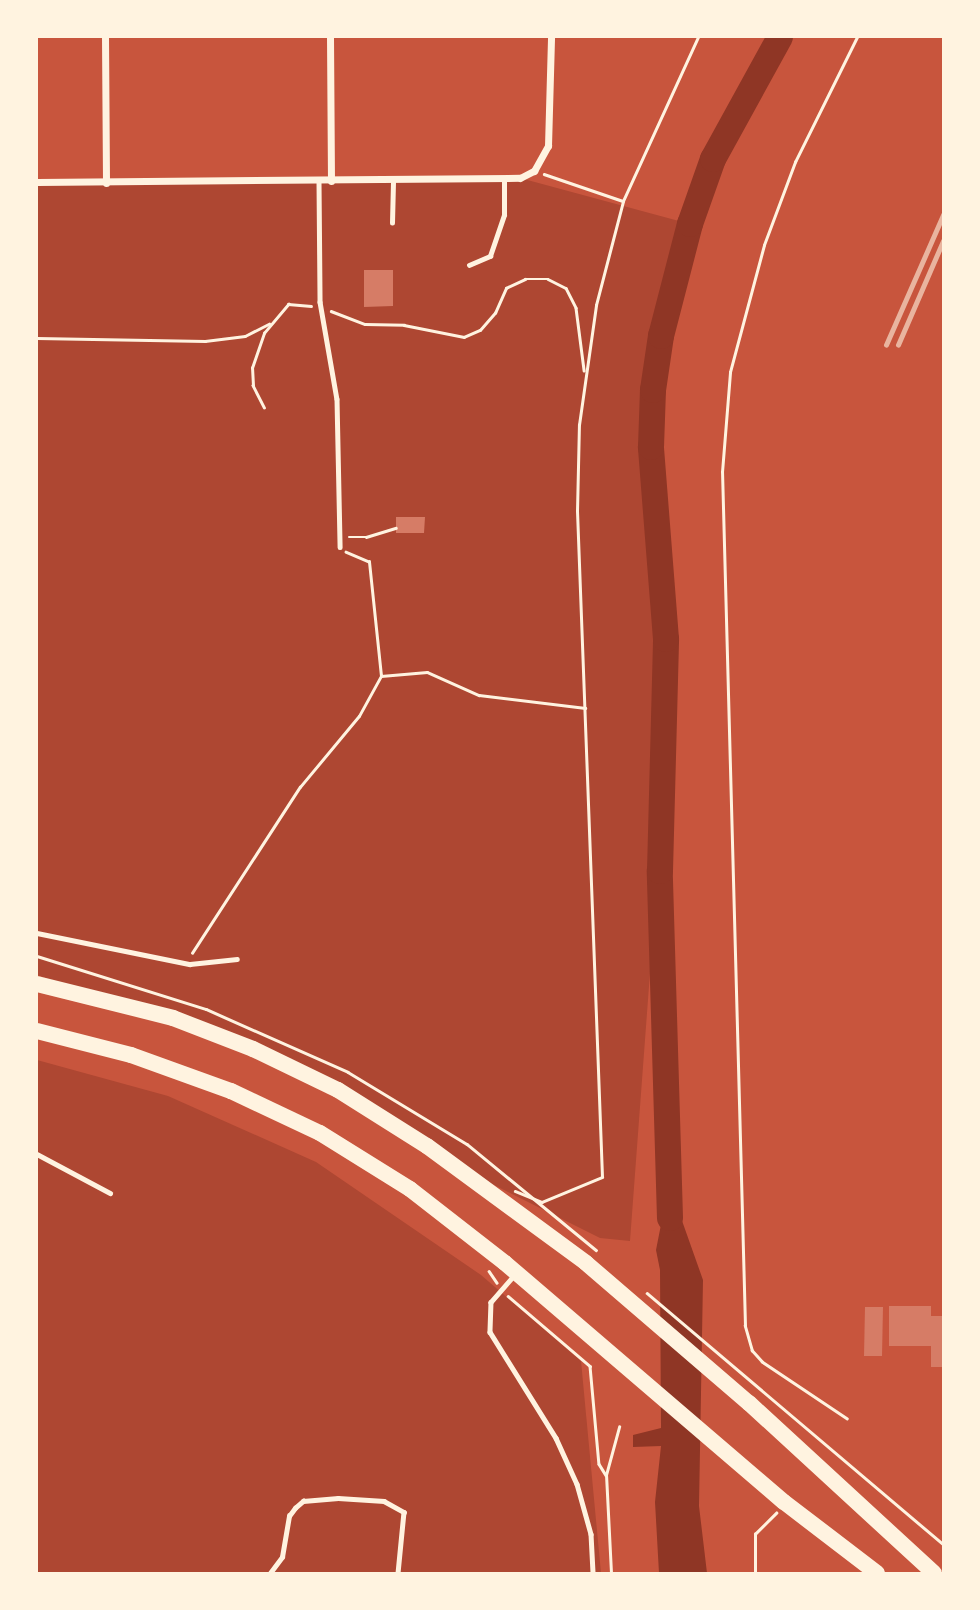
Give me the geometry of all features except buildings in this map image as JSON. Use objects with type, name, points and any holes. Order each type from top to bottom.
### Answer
[{"type":"highway","points":[[37,984],[173,1018],[296,1068],[455,1164],[586,1263],[748,1403],[934,1573]]},
{"type":"highway","points":[[37,1031],[131,1055],[277,1111],[410,1189],[516,1273],[751,1475],[877,1573]]},
{"type":"street","points":[[106,37],[106,183]]},
{"type":"street","points":[[330,37],[331,181]]},
{"type":"street","points":[[37,183],[504,181],[534,171],[548,146],[551,37]]},
{"type":"lane","points":[[319,181],[321,309],[337,399],[340,547]]},
{"type":"lane","points":[[392,223],[393,181]]},
{"type":"lane","points":[[469,265],[490,256],[504,215],[504,181]]},
{"type":"lane","points":[[37,933],[190,964],[237,959]]},
{"type":"lane","points":[[37,1154],[110,1193]]},
{"type":"lane","points":[[516,1273],[491,1302],[490,1332],[556,1438],[577,1484],[591,1534],[593,1573]]},
{"type":"lane","points":[[270,1573],[282,1557],[289,1516],[295,1508],[303,1501],[338,1498],[384,1501],[404,1512],[407,1524],[399,1546],[398,1573]]},
{"type":"path","points":[[542,1202],[602,1177],[576,477],[585,373],[601,281],[623,201],[698,37]]},
{"type":"path","points":[[847,1419],[762,1362],[752,1351],[745,1325],[722,472],[730,372],[764,244],[795,162],[857,37]]},
{"type":"path","points":[[534,171],[623,201]]},
{"type":"path","points":[[264,408],[253,386],[252,368],[272,322],[288,304],[321,309],[365,324],[404,325],[464,337],[480,330],[495,313],[506,288],[525,279],[548,279],[566,288],[576,307],[579,358],[585,373]]},
{"type":"path","points":[[37,338],[205,341],[245,336],[272,322]]},
{"type":"path","points":[[340,537],[366,537],[396,527]]},
{"type":"path","points":[[190,964],[193,950],[300,787],[359,716],[381,676],[379,632],[369,562],[340,551],[340,547]]},
{"type":"path","points":[[381,676],[428,672],[479,695],[585,708]]},
{"type":"path","points":[[643,1290],[943,1544]]},
{"type":"path","points":[[502,1291],[590,1366],[599,1464],[606,1475]]},
{"type":"path","points":[[611,1573],[606,1475],[619,1427]]},
{"type":"path","points":[[755,1573],[757,1527],[784,1502]]},
{"type":"shaded area","points":[[520,178],[690,224],[661,336],[653,390],[651,447],[666,639],[664,785],[630,1241],[600,1238],[464,1170],[296,1068],[37,975],[37,181]]},
{"type":"shaded area","points":[[37,1060],[168,1096],[316,1162],[481,1275],[581,1361],[601,1573],[37,1573]]},
{"type":"shaded area","points":[[669,1184],[703,1280],[699,1506],[707,1573],[659,1573],[655,1502],[661,1446],[633,1447],[633,1435],[661,1428],[660,1270],[656,1250]]},
{"type":"waterway","points":[[670,1218],[660,871],[666,639],[651,447],[653,390],[661,336],[690,224],[713,159],[780,37]]},
{"type":"railway","points":[[886,345],[943,215]]},
{"type":"railway","points":[[898,345],[943,241]]}]
